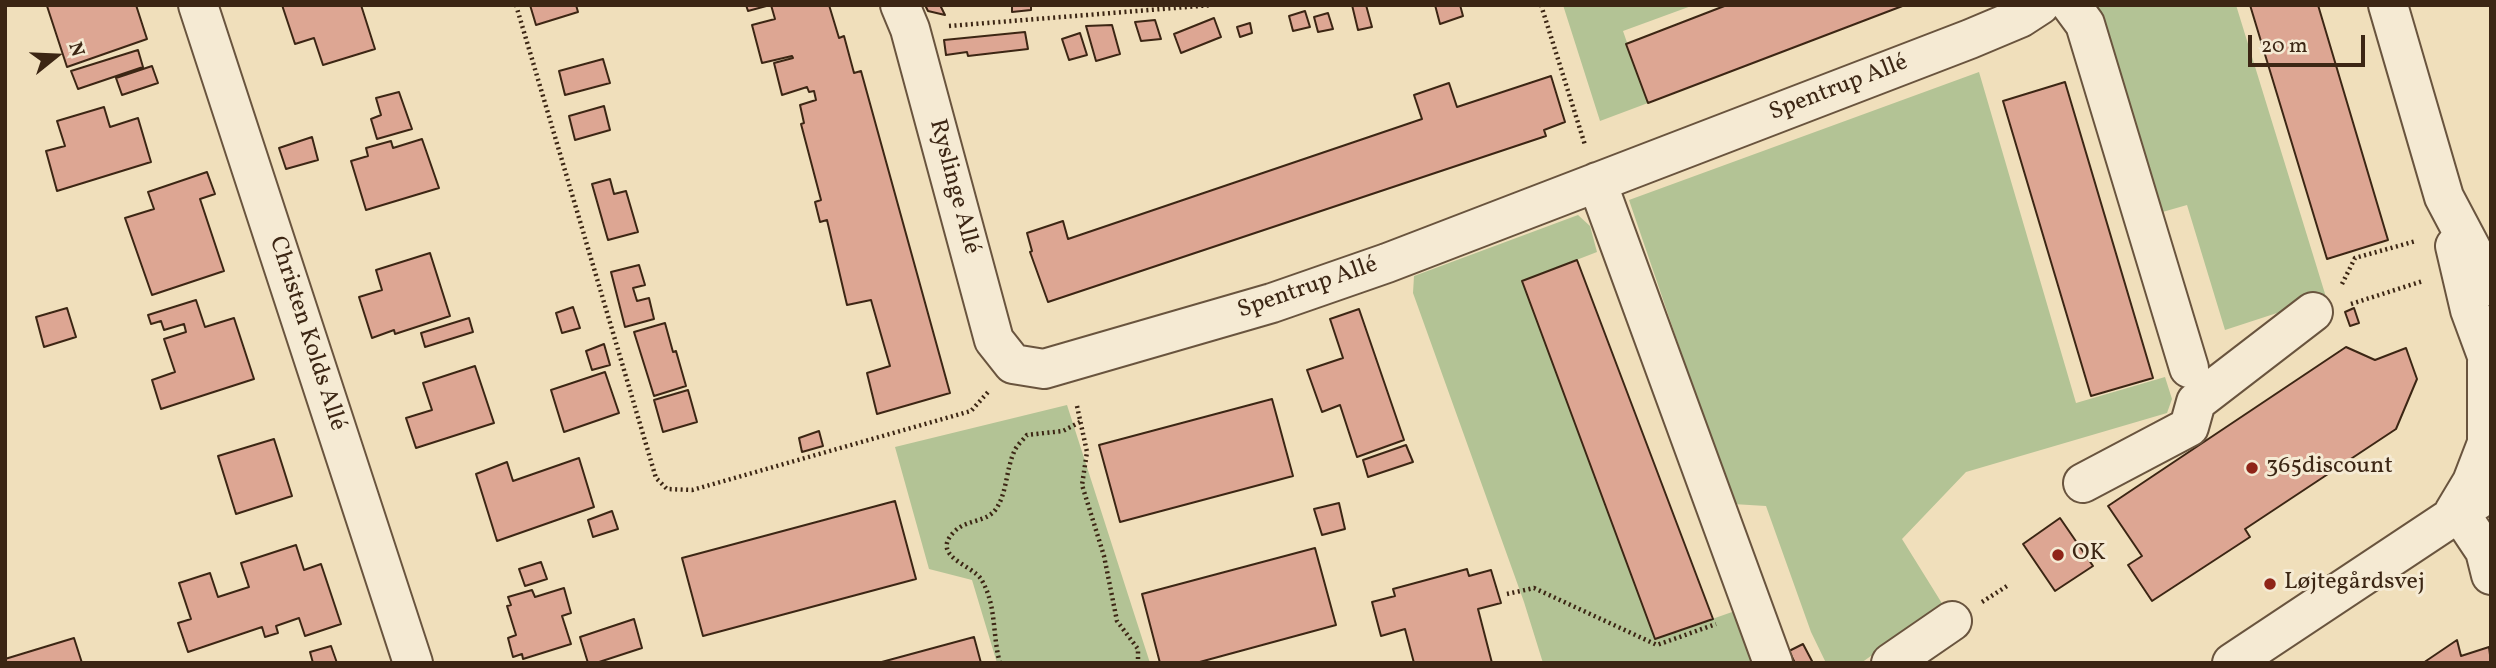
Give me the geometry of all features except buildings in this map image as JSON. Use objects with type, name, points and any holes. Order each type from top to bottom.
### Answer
[{"type":"street","name":"Christen Kolds Allé","points":[[198,5],[413,663]]},
{"type":"street","name":"Spentrup Allé","points":[[1013,365],[1044,369],[1272,303],[1387,263],[1970,39],[2020,18],[2040,5]]},
{"type":"street","points":[[2071,5],[2085,24],[2189,368]]},
{"type":"street","points":[[2388,5],[2448,214],[2476,277],[2470,310],[2489,364],[2487,443],[2472,482],[2455,515]]},
{"type":"street","name":"Ryslinge Allé","points":[[905,17],[994,340],[1013,365]]},
{"type":"street","points":[[1597,183],[1773,663]]},
{"type":"street","points":[[2083,482],[2189,426],[2196,402],[2307,316]]},
{"type":"street","points":[[2232,663],[2491,491]]},
{"type":"street","points":[[2455,515],[2484,551],[2491,575]]},
{"type":"street","points":[[1891,663],[1952,621]]},
{"type":"path","points":[[516,5],[656,478],[667,489],[692,490],[971,411],[1013,365]]},
{"type":"path","points":[[905,17],[1212,5]]},
{"type":"path","points":[[1541,5],[1597,183]]},
{"type":"path","points":[[2307,316],[2332,304],[2355,258],[2448,214]]},
{"type":"path","points":[[2307,316],[2476,277]]},
{"type":"path","points":[[1077,406],[1087,452],[1082,485],[1104,556],[1117,621],[1138,649],[1138,663]]},
{"type":"path","points":[[1000,663],[993,609],[980,578],[970,568],[953,559],[948,541],[953,532],[966,523],[986,518],[996,509],[1014,450],[1027,435],[1063,431],[1080,422]]},
{"type":"path","points":[[1507,594],[1534,588],[1657,645],[1754,611]]},
{"type":"green space","points":[[1563,5],[1694,5],[1623,31],[1648,103],[1600,121]]},
{"type":"green space","points":[[2095,5],[2236,5],[2326,297],[2225,330],[2187,205],[2159,213]]},
{"type":"green space","points":[[1979,72],[2076,403],[2165,377],[2172,399],[2167,413],[1966,472],[1902,539],[1943,605],[1861,663],[1826,663],[1811,632],[1766,506],[1733,504],[1629,200]]},
{"type":"green space","points":[[1578,215],[1590,226],[1597,252],[1522,281],[1655,639],[1735,611],[1756,663],[1543,663],[1524,602],[1413,293],[1414,276]]},
{"type":"green space","points":[[1067,405],[1150,663],[997,663],[972,580],[929,569],[895,447]]},
{"type":"place","name":"365discount","points":[[2252,468]]},
{"type":"place","name":"OK","points":[[2058,555]]},
{"type":"place","name":"Løjtegårdsvej","points":[[2270,584]]}]
